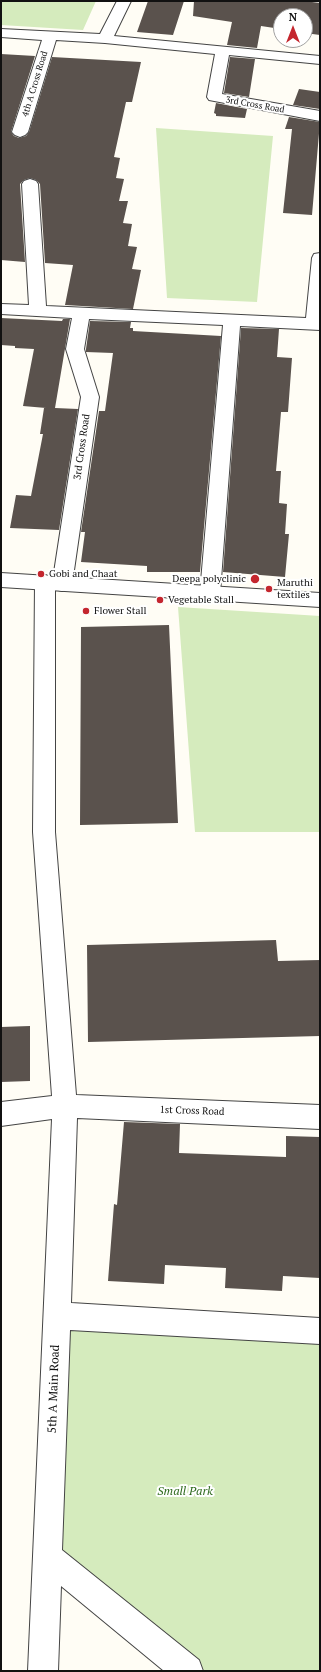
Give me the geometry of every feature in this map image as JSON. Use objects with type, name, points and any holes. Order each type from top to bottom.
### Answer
[{"type":"street","points":[[105,39],[124,1]]},
{"type":"street","points":[[1,33],[105,39],[320,60]]},
{"type":"street","name":"4th A Cross Road","points":[[20,132],[50,36]]},
{"type":"street","name":"3rd Cross Road","points":[[222,50],[214,97],[320,116]]},
{"type":"street","points":[[30,184],[38,311]]},
{"type":"street","points":[[1,309],[317,324],[320,258]]},
{"type":"street","name":"3rd Cross Road","points":[[65,1106],[44,832],[54,583],[90,397],[75,349],[81,313]]},
{"type":"street","points":[[210,593],[232,320]]},
{"type":"street","points":[[1,580],[320,600]]},
{"type":"street","name":"1st Cross Road","points":[[1,1114],[65,1106],[320,1117]]},
{"type":"street","name":"5th A Main Road","points":[[43,1671],[65,1106]]},
{"type":"street","points":[[57,1316],[320,1331]]},
{"type":"street","points":[[48,1557],[188,1671]]},
{"type":"green space","points":[[1,1],[96,1],[83,30],[1,25]]},
{"type":"green space","points":[[156,128],[273,136],[257,302],[167,298]]},
{"type":"green space","points":[[178,607],[320,616],[320,832],[195,832]]},
{"type":"green space","name":"Small Park","points":[[57,1316],[320,1331],[320,1671],[188,1671],[48,1557]]},
{"type":"building","points":[[148,1],[184,1],[173,35],[137,32]]},
{"type":"building","points":[[194,1],[304,1],[320,3],[320,35],[313,34],[313,8],[273,8],[273,28],[261,26],[257,48],[227,45],[232,22],[193,16]]},
{"type":"building","points":[[1,54],[35,56],[11,132],[14,136],[19,138],[26,136],[29,132],[52,57],[141,62],[132,102],[126,102],[114,157],[120,158],[116,178],[124,179],[119,201],[128,201],[123,223],[132,224],[128,246],[137,247],[132,269],[141,270],[133,309],[65,305],[73,265],[45,263],[40,184],[36,180],[30,178],[24,180],[20,184],[25,262],[1,260]]},
{"type":"building","points":[[230,57],[255,59],[249,97],[224,93]]},
{"type":"building","points":[[299,89],[320,92],[320,109],[293,105]]},
{"type":"building","points":[[216,103],[247,109],[245,118],[216,116],[214,113]]},
{"type":"building","points":[[289,117],[320,122],[312,215],[283,213],[292,129],[285,129]]},
{"type":"building","points":[[1,318],[62,321],[63,319],[70,319],[55,408],[78,409],[59,530],[10,528],[16,495],[31,496],[43,434],[40,434],[44,408],[46,408],[23,406],[34,349],[15,348],[15,346],[1,345]]},
{"type":"building","points":[[90,321],[131,322],[130,328],[133,328],[133,331],[221,336],[200,572],[147,572],[147,566],[81,562],[85,532],[81,532],[99,411],[105,411],[113,353],[86,352]]},
{"type":"building","points":[[241,328],[279,329],[277,357],[292,358],[288,412],[281,412],[276,471],[281,471],[279,503],[287,504],[285,534],[289,534],[285,577],[223,572]]},
{"type":"building","points":[[169,625],[178,823],[80,825],[81,627]]},
{"type":"building","points":[[276,940],[278,961],[320,960],[320,1036],[88,1042],[87,945]]},
{"type":"building","points":[[30,1026],[30,1081],[1,1082],[1,1027]]},
{"type":"building","points":[[124,1122],[180,1124],[179,1153],[286,1157],[286,1136],[320,1137],[320,1278],[283,1276],[282,1291],[225,1288],[226,1268],[165,1265],[164,1284],[108,1281],[114,1204],[117,1205]]},
{"type":"place","name":"Gobi and Chaat","points":[[41,574]]},
{"type":"place","name":"Deepa polyclinic","points":[[255,579]]},
{"type":"place","name":"Maruthi textiles","points":[[269,589]]},
{"type":"place","name":"Vegetable Stall","points":[[160,600]]},
{"type":"place","name":"Flower Stall","points":[[86,611]]}]
